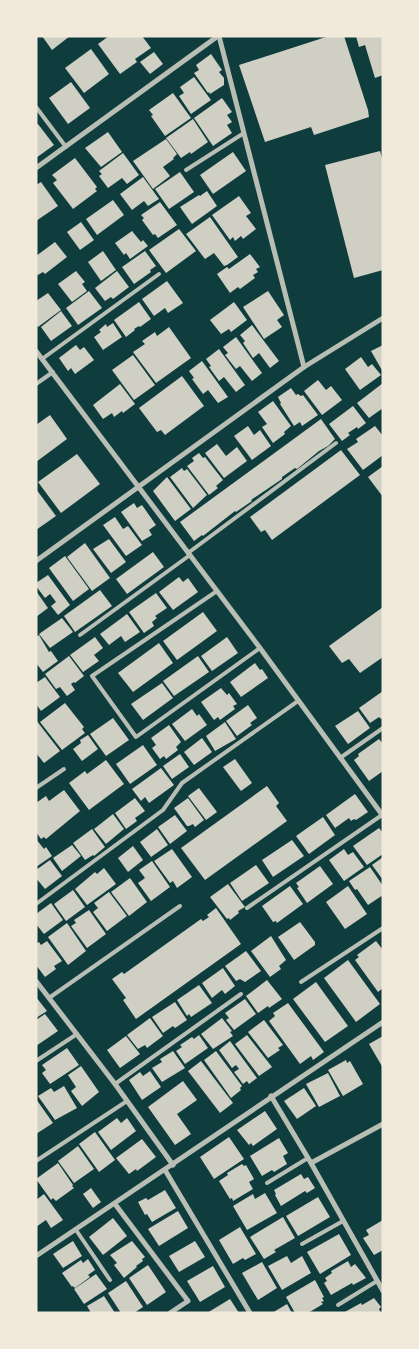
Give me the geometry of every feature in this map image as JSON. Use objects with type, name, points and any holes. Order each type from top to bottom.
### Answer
[{"type":"street","points":[[36,168],[219,36],[304,367]]},
{"type":"street","points":[[36,561],[304,367],[383,318]]},
{"type":"street","points":[[36,351],[260,648],[382,815]]},
{"type":"street","points":[[37,983],[115,1084],[173,1165]]},
{"type":"street","points":[[36,1256],[383,1022]]},
{"type":"street","points":[[271,1096],[383,1291]]},
{"type":"street","points":[[309,1161],[383,1124]]},
{"type":"street","points":[[166,1170],[250,1313]]},
{"type":"street","points":[[114,1204],[188,1301],[170,1313]]},
{"type":"lane","points":[[36,107],[66,147]]},
{"type":"lane","points":[[186,170],[244,133]]},
{"type":"lane","points":[[42,358],[158,274]]},
{"type":"lane","points":[[36,384],[52,372]]},
{"type":"lane","points":[[80,635],[336,443]]},
{"type":"lane","points":[[217,591],[92,676],[136,737],[260,648]]},
{"type":"lane","points":[[36,904],[163,810],[182,783],[298,701]]},
{"type":"lane","points":[[340,758],[383,728]]},
{"type":"lane","points":[[36,788],[64,769]]},
{"type":"lane","points":[[247,908],[382,815]]},
{"type":"lane","points":[[49,998],[180,906]]},
{"type":"lane","points":[[301,982],[383,928]]},
{"type":"lane","points":[[115,1084],[241,994]]},
{"type":"lane","points":[[36,1061],[77,1034]]},
{"type":"lane","points":[[36,1161],[127,1101]]},
{"type":"lane","points":[[267,1183],[309,1161]]},
{"type":"lane","points":[[302,1244],[343,1221]]},
{"type":"lane","points":[[76,1230],[110,1280]]},
{"type":"lane","points":[[338,1304],[377,1281]]},
{"type":"building","points":[[42,36],[70,36],[52,50]]},
{"type":"building","points":[[109,36],[142,36],[151,48],[135,59],[137,62],[120,74],[98,44]]},
{"type":"building","points":[[329,36],[344,36],[369,117],[314,135],[311,127],[265,142],[239,65]]},
{"type":"building","points":[[356,36],[383,36],[383,75],[375,78],[365,45],[359,47]]},
{"type":"building","points":[[91,49],[109,74],[84,93],[65,68]]},
{"type":"building","points":[[154,52],[163,64],[150,74],[140,62]]},
{"type":"building","points":[[211,54],[222,70],[219,72],[224,78],[224,85],[210,94],[194,73],[199,70],[196,65]]},
{"type":"building","points":[[194,77],[211,100],[191,114],[179,96],[184,93],[180,87]]},
{"type":"building","points":[[71,82],[90,108],[68,124],[49,98]]},
{"type":"building","points":[[173,93],[191,118],[165,136],[149,110]]},
{"type":"building","points":[[222,98],[232,112],[227,115],[232,122],[227,125],[232,133],[213,146],[194,118]]},
{"type":"building","points":[[193,119],[208,142],[191,154],[190,152],[181,158],[166,138]]},
{"type":"building","points":[[38,124],[54,145],[36,158],[36,125]]},
{"type":"building","points":[[108,132],[122,152],[101,167],[85,148]]},
{"type":"building","points":[[166,139],[177,154],[174,159],[163,167],[170,176],[153,189],[133,161]]},
{"type":"building","points":[[380,151],[383,161],[383,270],[354,278],[325,165]]},
{"type":"building","points":[[233,152],[246,171],[213,194],[200,175]]},
{"type":"building","points":[[123,153],[139,175],[127,184],[122,178],[108,188],[99,176],[102,174],[99,171]]},
{"type":"building","points":[[75,158],[97,187],[95,189],[97,191],[73,209],[53,183],[57,180],[52,175]]},
{"type":"building","points":[[180,172],[194,192],[169,209],[155,189]]},
{"type":"building","points":[[143,177],[159,199],[148,206],[144,201],[132,210],[120,194]]},
{"type":"building","points":[[41,182],[58,206],[36,221],[36,185]]},
{"type":"building","points":[[207,191],[217,206],[192,224],[180,207]]},
{"type":"building","points":[[239,196],[251,213],[246,216],[256,229],[243,239],[241,236],[235,241],[233,237],[230,240],[212,215]]},
{"type":"building","points":[[113,200],[124,215],[97,235],[86,219]]},
{"type":"building","points":[[160,202],[177,225],[158,238],[155,234],[153,235],[142,220],[144,218],[141,215]]},
{"type":"building","points":[[210,217],[238,257],[224,266],[214,253],[205,259],[186,234]]},
{"type":"building","points":[[81,222],[94,240],[80,250],[67,232]]},
{"type":"building","points":[[179,229],[196,251],[166,273],[149,250]]},
{"type":"building","points":[[132,231],[141,242],[143,240],[148,246],[130,259],[126,253],[124,255],[115,243]]},
{"type":"building","points":[[55,242],[67,257],[45,274],[43,272],[38,275],[36,273],[36,256]]},
{"type":"building","points":[[103,251],[116,270],[101,281],[88,262]]},
{"type":"building","points":[[145,251],[156,266],[134,284],[122,267]]},
{"type":"building","points":[[250,254],[260,267],[256,269],[258,272],[253,275],[255,278],[240,289],[238,287],[230,293],[217,274],[227,267],[229,269]]},
{"type":"building","points":[[76,271],[85,282],[82,284],[87,291],[72,302],[58,284]]},
{"type":"building","points":[[117,271],[129,287],[113,299],[111,297],[105,301],[95,288]]},
{"type":"building","points":[[167,281],[183,303],[168,313],[165,308],[154,316],[142,299]]},
{"type":"building","points":[[89,291],[102,308],[78,325],[66,308]]},
{"type":"building","points":[[268,291],[284,315],[277,320],[282,327],[264,339],[243,307]]},
{"type":"building","points":[[48,293],[61,310],[38,327],[36,324],[36,301]]},
{"type":"building","points":[[139,302],[151,319],[134,329],[126,337],[114,320]]},
{"type":"building","points":[[234,302],[247,320],[231,332],[229,329],[221,334],[210,320]]},
{"type":"building","points":[[61,311],[72,326],[51,341],[41,327]]},
{"type":"building","points":[[113,323],[122,337],[103,350],[94,337],[101,332],[99,330],[106,324],[107,327]]},
{"type":"building","points":[[252,325],[279,361],[270,368],[259,353],[253,358],[243,343],[245,341],[240,335]]},
{"type":"building","points":[[169,327],[191,358],[156,383],[133,352],[145,344],[142,341],[155,332],[157,336]]},
{"type":"building","points":[[236,337],[262,373],[252,381],[240,366],[236,369],[225,355],[228,353],[223,347]]},
{"type":"building","points":[[76,345],[80,350],[84,347],[94,360],[75,374],[71,368],[68,371],[59,358]]},
{"type":"building","points":[[383,345],[383,372],[371,351]]},
{"type":"building","points":[[219,349],[245,385],[236,392],[224,377],[219,381],[209,367],[211,366],[206,359]]},
{"type":"building","points":[[133,355],[155,385],[134,400],[112,370]]},
{"type":"building","points":[[361,357],[368,367],[372,364],[381,375],[360,390],[345,369]]},
{"type":"building","points":[[202,361],[228,397],[218,403],[208,390],[203,394],[192,379],[194,378],[189,371]]},
{"type":"building","points":[[182,376],[204,406],[165,435],[161,430],[157,432],[139,408]]},
{"type":"building","points":[[318,380],[326,390],[331,386],[342,400],[322,415],[304,391]]},
{"type":"building","points":[[383,383],[383,408],[369,418],[357,403]]},
{"type":"building","points":[[120,384],[135,404],[123,413],[122,411],[114,417],[112,413],[103,419],[93,405]]},
{"type":"building","points":[[291,388],[296,395],[303,395],[318,415],[302,426],[300,422],[294,426],[280,404],[278,397]]},
{"type":"building","points":[[273,401],[291,426],[284,432],[285,434],[273,443],[262,427],[267,424],[258,412]]},
{"type":"building","points":[[353,406],[366,423],[348,433],[350,435],[342,441],[329,424]]},
{"type":"building","points":[[50,415],[67,439],[36,462],[36,425]]},
{"type":"building","points":[[321,419],[335,439],[328,446],[194,541],[180,522]]},
{"type":"building","points":[[248,426],[254,435],[260,430],[271,446],[252,460],[234,436]]},
{"type":"building","points":[[375,426],[383,436],[383,455],[363,470],[347,449],[358,442],[356,439]]},
{"type":"building","points":[[217,444],[226,456],[237,447],[247,461],[224,478],[205,453]]},
{"type":"building","points":[[341,450],[360,475],[272,540],[265,530],[261,532],[250,517]]},
{"type":"building","points":[[199,453],[203,458],[205,457],[223,480],[216,486],[218,488],[209,495],[187,466],[194,461],[192,458]]},
{"type":"building","points":[[77,454],[100,484],[61,513],[38,482]]},
{"type":"building","points":[[383,466],[383,497],[368,477]]},
{"type":"building","points":[[182,468],[184,471],[187,469],[207,495],[193,508],[170,477]]},
{"type":"building","points":[[167,477],[191,509],[175,521],[153,491]]},
{"type":"building","points":[[36,489],[56,516],[36,530]]},
{"type":"building","points":[[134,503],[137,508],[142,505],[156,525],[149,530],[152,535],[142,541],[121,512]]},
{"type":"building","points":[[115,517],[123,529],[128,526],[142,545],[126,556],[103,525]]},
{"type":"building","points":[[109,539],[126,562],[111,573],[93,549]]},
{"type":"building","points":[[85,543],[110,578],[92,591],[67,557]]},
{"type":"building","points":[[153,552],[164,567],[127,594],[116,579]]},
{"type":"building","points":[[65,556],[89,589],[73,601],[49,568]]},
{"type":"building","points":[[48,575],[70,605],[58,615],[51,606],[56,602],[50,594],[45,598],[36,586],[36,583]]},
{"type":"building","points":[[179,577],[183,582],[188,578],[198,592],[173,610],[159,592]]},
{"type":"building","points":[[100,590],[112,606],[75,632],[64,616]]},
{"type":"building","points":[[36,591],[48,608],[36,617]]},
{"type":"building","points":[[156,593],[167,608],[155,616],[157,618],[152,622],[154,626],[144,633],[129,612]]},
{"type":"building","points":[[383,607],[383,657],[360,673],[349,659],[342,663],[329,646]]},
{"type":"building","points":[[203,612],[217,631],[177,660],[163,641]]},
{"type":"building","points":[[127,614],[140,632],[125,642],[121,636],[109,645],[100,634]]},
{"type":"building","points":[[62,618],[73,632],[50,648],[39,634]]},
{"type":"building","points":[[39,635],[49,652],[51,651],[58,661],[43,672],[36,663],[36,637]]},
{"type":"building","points":[[95,637],[103,648],[94,655],[99,661],[83,672],[70,655]]},
{"type":"building","points":[[227,637],[238,653],[212,671],[201,656]]},
{"type":"building","points":[[159,643],[173,663],[133,692],[118,673]]},
{"type":"building","points":[[69,656],[84,676],[71,684],[75,690],[67,696],[60,687],[56,689],[45,674]]},
{"type":"building","points":[[198,656],[209,672],[174,696],[163,681]]},
{"type":"building","points":[[255,663],[268,678],[241,697],[230,682]]},
{"type":"building","points":[[45,677],[60,697],[41,711],[36,704],[36,683]]},
{"type":"building","points":[[162,683],[173,698],[143,720],[131,704]]},
{"type":"building","points":[[221,688],[227,695],[229,693],[237,704],[233,706],[235,709],[220,720],[218,717],[214,720],[201,702]]},
{"type":"building","points":[[383,691],[383,717],[381,719],[379,717],[370,723],[359,708]]},
{"type":"building","points":[[65,703],[84,727],[82,729],[85,733],[62,750],[40,722]]},
{"type":"building","points":[[248,705],[257,718],[250,723],[252,725],[237,736],[226,721]]},
{"type":"building","points":[[192,709],[197,716],[199,714],[207,725],[185,741],[172,724]]},
{"type":"building","points":[[358,711],[370,728],[348,744],[335,726]]},
{"type":"building","points":[[113,718],[129,740],[106,756],[90,734]]},
{"type":"building","points":[[36,720],[60,751],[44,763],[36,753]]},
{"type":"building","points":[[225,722],[236,739],[215,751],[206,736]]},
{"type":"building","points":[[169,725],[181,742],[176,747],[178,750],[166,759],[164,756],[160,759],[152,748],[156,745],[151,738]]},
{"type":"building","points":[[88,735],[98,749],[82,761],[73,749],[81,743],[80,740]]},
{"type":"building","points":[[202,738],[212,752],[194,765],[184,752]]},
{"type":"building","points":[[379,739],[383,744],[383,771],[369,781],[354,760],[359,756],[358,754]]},
{"type":"building","points":[[143,745],[157,765],[130,784],[116,764]]},
{"type":"building","points":[[180,754],[189,767],[172,779],[163,766]]},
{"type":"building","points":[[235,759],[252,783],[241,791],[223,767]]},
{"type":"building","points":[[106,760],[124,784],[89,810],[69,783],[85,771],[87,774]]},
{"type":"building","points":[[161,768],[174,785],[149,803],[145,797],[141,801],[132,789]]},
{"type":"building","points":[[267,786],[279,803],[276,806],[287,821],[205,880],[181,848]]},
{"type":"building","points":[[199,788],[217,812],[206,820],[188,796]]},
{"type":"building","points":[[64,790],[80,811],[46,839],[44,837],[41,839],[36,832],[36,803],[46,796],[49,801]]},
{"type":"building","points":[[355,794],[368,812],[356,820],[351,821],[349,818],[335,828],[326,815]]},
{"type":"building","points":[[135,798],[145,811],[135,818],[137,821],[126,829],[115,813]]},
{"type":"building","points":[[188,798],[204,820],[195,827],[193,824],[187,826],[174,808]]},
{"type":"building","points":[[113,814],[124,829],[106,844],[94,829]]},
{"type":"building","points":[[175,815],[187,831],[170,844],[158,827]]},
{"type":"building","points":[[323,817],[335,835],[309,854],[296,836]]},
{"type":"building","points":[[379,828],[383,833],[383,854],[367,865],[353,846]]},
{"type":"building","points":[[92,829],[105,847],[94,856],[85,860],[73,843]]},
{"type":"building","points":[[157,829],[168,845],[151,857],[140,842]]},
{"type":"building","points":[[36,839],[44,849],[46,847],[52,856],[36,867]]},
{"type":"building","points":[[292,840],[304,856],[273,877],[262,860]]},
{"type":"building","points":[[72,845],[81,856],[62,871],[53,858]]},
{"type":"building","points":[[133,846],[143,860],[128,872],[118,858]]},
{"type":"building","points":[[172,849],[192,877],[177,888],[173,881],[170,883],[154,861]]},
{"type":"building","points":[[344,849],[348,855],[353,852],[364,867],[344,881],[329,860]]},
{"type":"building","points":[[383,857],[383,880],[372,865]]},
{"type":"building","points":[[50,860],[62,876],[45,889],[36,878],[36,870]]},
{"type":"building","points":[[152,861],[170,887],[151,901],[138,883],[145,878],[139,870]]},
{"type":"building","points":[[256,865],[269,883],[242,901],[230,883]]},
{"type":"building","points":[[320,866],[333,884],[307,903],[297,888],[299,887],[296,883]]},
{"type":"building","points":[[370,867],[383,886],[383,895],[368,905],[349,881]]},
{"type":"building","points":[[104,868],[116,884],[87,905],[75,889],[95,872],[97,874]]},
{"type":"building","points":[[130,878],[147,902],[129,916],[111,892]]},
{"type":"building","points":[[228,884],[245,907],[238,911],[239,913],[230,920],[229,918],[227,919],[210,897]]},
{"type":"building","points":[[290,886],[303,904],[277,923],[276,921],[273,922],[262,906]]},
{"type":"building","points":[[348,886],[367,914],[345,929],[326,902]]},
{"type":"building","points":[[73,890],[85,907],[66,921],[54,904]]},
{"type":"building","points":[[109,892],[127,916],[107,931],[93,912],[98,908],[94,903]]},
{"type":"building","points":[[51,903],[63,920],[44,934],[36,924],[36,914]]},
{"type":"building","points":[[216,908],[241,944],[136,1019],[123,1000],[126,998],[112,979],[122,972],[124,974],[201,919],[203,921],[209,917],[207,915]]},
{"type":"building","points":[[89,910],[106,934],[87,948],[71,926],[76,923],[74,920]]},
{"type":"building","points":[[300,922],[315,942],[315,945],[294,960],[278,937]]},
{"type":"building","points":[[67,923],[86,951],[68,965],[48,937]]},
{"type":"building","points":[[271,936],[286,960],[279,966],[281,969],[270,977],[251,951]]},
{"type":"building","points":[[47,941],[62,961],[54,966],[56,969],[45,977],[36,965],[36,944],[39,942],[41,945]]},
{"type":"building","points":[[376,941],[383,950],[383,988],[378,992],[355,960],[359,957],[357,955]]},
{"type":"building","points":[[246,951],[261,971],[245,982],[240,979],[236,981],[225,966]]},
{"type":"building","points":[[348,960],[380,1004],[356,1022],[324,978]]},
{"type":"building","points":[[223,968],[235,986],[225,994],[222,990],[212,998],[202,983]]},
{"type":"building","points":[[267,980],[282,999],[258,1013],[246,996]]},
{"type":"building","points":[[316,982],[348,1026],[325,1042],[293,999]]},
{"type":"building","points":[[199,985],[212,1003],[191,1017],[189,1014],[187,1016],[177,1000]]},
{"type":"building","points":[[36,997],[47,1011],[36,1018]]},
{"type":"building","points":[[245,999],[256,1014],[234,1030],[226,1020],[229,1018],[225,1013]]},
{"type":"building","points":[[175,1002],[187,1020],[163,1033],[152,1017]]},
{"type":"building","points":[[288,1003],[324,1052],[313,1060],[311,1056],[300,1064],[269,1021],[275,1016],[273,1013]]},
{"type":"building","points":[[45,1014],[58,1031],[36,1046],[36,1020]]},
{"type":"building","points":[[150,1018],[163,1036],[147,1048],[145,1045],[138,1049],[127,1035]]},
{"type":"building","points":[[222,1018],[232,1031],[230,1032],[233,1036],[213,1049],[201,1034]]},
{"type":"building","points":[[264,1020],[283,1045],[278,1048],[280,1050],[268,1058],[248,1032]]},
{"type":"building","points":[[199,1035],[208,1048],[185,1064],[176,1051],[182,1047],[180,1045]]},
{"type":"building","points":[[247,1035],[272,1067],[259,1076],[235,1044]]},
{"type":"building","points":[[126,1036],[140,1054],[120,1068],[107,1050]]},
{"type":"building","points":[[383,1036],[383,1068],[369,1044]]},
{"type":"building","points":[[230,1041],[257,1078],[249,1084],[247,1081],[243,1084],[234,1072],[239,1069],[236,1065],[232,1068],[219,1050]]},
{"type":"building","points":[[67,1048],[79,1065],[50,1084],[42,1073],[46,1070],[42,1065]]},
{"type":"building","points":[[173,1051],[185,1068],[162,1082],[152,1068],[162,1062],[160,1059]]},
{"type":"building","points":[[216,1051],[242,1086],[241,1090],[231,1098],[204,1060]]},
{"type":"building","points":[[346,1060],[347,1063],[350,1061],[363,1084],[343,1096],[328,1070]]},
{"type":"building","points":[[201,1061],[233,1103],[220,1113],[188,1071]]},
{"type":"building","points":[[81,1066],[99,1092],[82,1106],[71,1091],[76,1087],[68,1075]]},
{"type":"building","points":[[150,1071],[161,1087],[142,1100],[129,1080],[140,1072],[143,1076]]},
{"type":"building","points":[[328,1073],[340,1096],[319,1107],[306,1084]]},
{"type":"building","points":[[183,1081],[197,1100],[177,1114],[191,1134],[175,1145],[148,1107]]},
{"type":"building","points":[[64,1086],[77,1108],[55,1120],[38,1096],[51,1088],[54,1092]]},
{"type":"building","points":[[304,1088],[316,1106],[297,1119],[284,1101]]},
{"type":"building","points":[[36,1099],[53,1123],[36,1134]]},
{"type":"building","points":[[265,1111],[277,1129],[253,1146],[251,1143],[249,1145],[237,1130]]},
{"type":"building","points":[[117,1118],[121,1123],[127,1118],[136,1131],[111,1150],[98,1132]]},
{"type":"building","points":[[95,1132],[115,1160],[99,1172],[79,1144]]},
{"type":"building","points":[[229,1137],[244,1159],[214,1179],[200,1157]]},
{"type":"building","points":[[279,1138],[288,1153],[283,1156],[287,1164],[274,1172],[272,1170],[262,1176],[250,1156]]},
{"type":"building","points":[[142,1139],[156,1157],[137,1171],[136,1169],[129,1174],[116,1158]]},
{"type":"building","points":[[78,1146],[94,1169],[74,1183],[58,1161]]},
{"type":"building","points":[[58,1163],[74,1188],[56,1201],[53,1198],[51,1200],[36,1179]]},
{"type":"building","points":[[242,1164],[246,1165],[254,1179],[249,1182],[253,1189],[233,1201],[219,1181],[228,1175],[227,1173]]},
{"type":"building","points":[[301,1174],[304,1179],[308,1177],[315,1188],[307,1193],[305,1191],[281,1206],[274,1190]]},
{"type":"building","points":[[91,1188],[101,1202],[93,1208],[83,1194]]},
{"type":"building","points":[[165,1190],[176,1208],[152,1222],[147,1214],[145,1215],[138,1202],[146,1198],[148,1200]]},
{"type":"building","points":[[265,1193],[277,1213],[247,1230],[233,1206],[253,1194],[255,1199]]},
{"type":"building","points":[[44,1194],[63,1220],[51,1228],[46,1220],[36,1227],[36,1200]]},
{"type":"building","points":[[318,1197],[330,1217],[298,1236],[286,1216]]},
{"type":"building","points":[[178,1211],[188,1228],[159,1246],[148,1229]]},
{"type":"building","points":[[283,1217],[295,1238],[274,1250],[276,1252],[264,1259],[250,1237]]},
{"type":"building","points":[[113,1218],[127,1236],[103,1255],[89,1237]]},
{"type":"building","points":[[383,1220],[383,1250],[374,1255],[363,1238],[369,1235],[366,1230]]},
{"type":"building","points":[[240,1227],[256,1254],[245,1260],[243,1258],[233,1264],[219,1240]]},
{"type":"building","points":[[339,1234],[351,1255],[320,1274],[307,1252]]},
{"type":"building","points":[[73,1241],[82,1256],[63,1268],[53,1254]]},
{"type":"building","points":[[132,1241],[145,1257],[124,1278],[114,1265],[117,1263],[110,1255]]},
{"type":"building","points":[[195,1241],[205,1257],[179,1272],[169,1256]]},
{"type":"building","points":[[287,1256],[291,1263],[302,1256],[311,1273],[282,1290],[268,1266]]},
{"type":"building","points":[[88,1259],[95,1270],[88,1275],[90,1277],[75,1288],[72,1287],[62,1273],[81,1260],[83,1263]]},
{"type":"building","points":[[348,1261],[351,1267],[355,1264],[366,1278],[353,1285],[352,1283],[331,1295],[324,1283],[327,1281],[325,1278],[332,1273],[331,1271]]},
{"type":"building","points":[[262,1262],[277,1288],[258,1300],[242,1273]]},
{"type":"building","points":[[148,1265],[166,1292],[147,1305],[129,1278]]},
{"type":"building","points":[[213,1266],[225,1287],[200,1302],[187,1281]]},
{"type":"building","points":[[96,1274],[107,1289],[84,1304],[74,1289]]},
{"type":"building","points":[[315,1280],[324,1297],[322,1298],[324,1301],[321,1302],[323,1304],[308,1313],[295,1313],[286,1297]]},
{"type":"building","points":[[126,1281],[143,1307],[134,1313],[121,1313],[108,1293]]},
{"type":"building","points":[[104,1296],[115,1313],[91,1313],[87,1306]]},
{"type":"building","points":[[374,1298],[381,1307],[379,1309],[381,1313],[343,1313],[361,1303],[362,1305]]},
{"type":"building","points":[[230,1299],[239,1313],[207,1313]]},
{"type":"building","points":[[287,1304],[292,1313],[272,1313]]}]
